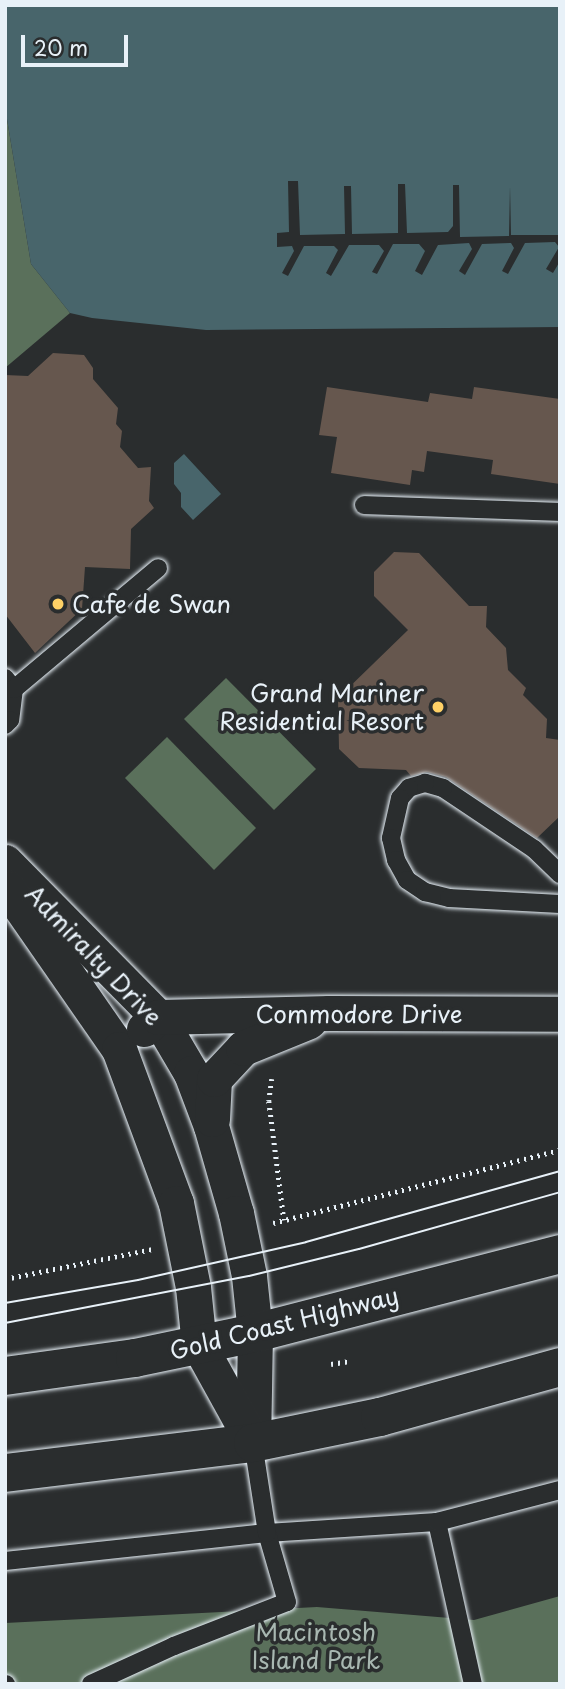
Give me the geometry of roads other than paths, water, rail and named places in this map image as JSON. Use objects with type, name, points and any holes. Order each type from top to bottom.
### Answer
[{"type":"highway","name":"Gold Coast Highway","points":[[5,1376],[198,1345],[255,1333],[560,1254]]},
{"type":"highway","points":[[5,1473],[253,1443],[380,1417],[560,1367]]},
{"type":"street","name":"Admiralty Drive","points":[[5,862],[158,1017],[191,1073],[211,1126],[241,1231],[255,1333],[253,1443]]},
{"type":"street","name":"Admiralty Drive","points":[[5,885],[119,1049],[176,1203],[193,1287],[198,1345]]},
{"type":"street","name":"Commodore Drive","points":[[158,1017],[329,1013],[560,1014]]},
{"type":"street","points":[[211,1126],[214,1079],[243,1048],[329,1013]]},
{"type":"street","points":[[119,1049],[158,1017]]},
{"type":"street","points":[[198,1345],[253,1443]]},
{"type":"lane","points":[[364,505],[560,512]]},
{"type":"lane","points":[[5,725],[10,720],[10,684],[158,568]]},
{"type":"lane","points":[[560,874],[534,849],[443,788],[425,783],[408,788],[400,798],[391,838],[396,860],[407,880],[425,892],[449,898],[560,904]]},
{"type":"lane","points":[[91,1684],[174,1646],[287,1602],[267,1533],[253,1443]]},
{"type":"lane","points":[[5,1561],[267,1533],[437,1522],[560,1490]]},
{"type":"lane","points":[[437,1522],[473,1684]]},
{"type":"water","points":[[5,5],[560,5],[560,327],[206,330],[92,318],[70,313],[31,264],[5,107]]},
{"type":"water","points":[[184,454],[221,494],[193,520],[181,507],[181,493],[174,484],[174,463]]},
{"type":"tram line","points":[[5,1303],[138,1280],[306,1242],[560,1171]]},
{"type":"tram line","points":[[5,1323],[249,1276],[359,1249],[560,1192]]},
{"type":"place","name":"Cafe de Swan","points":[[58,604]]},
{"type":"place","name":"Grand Mariner Residential Resort","points":[[438,707]]},
{"type":"park label","name":"Macintosh Island Park","points":[[316,1646]]}]
